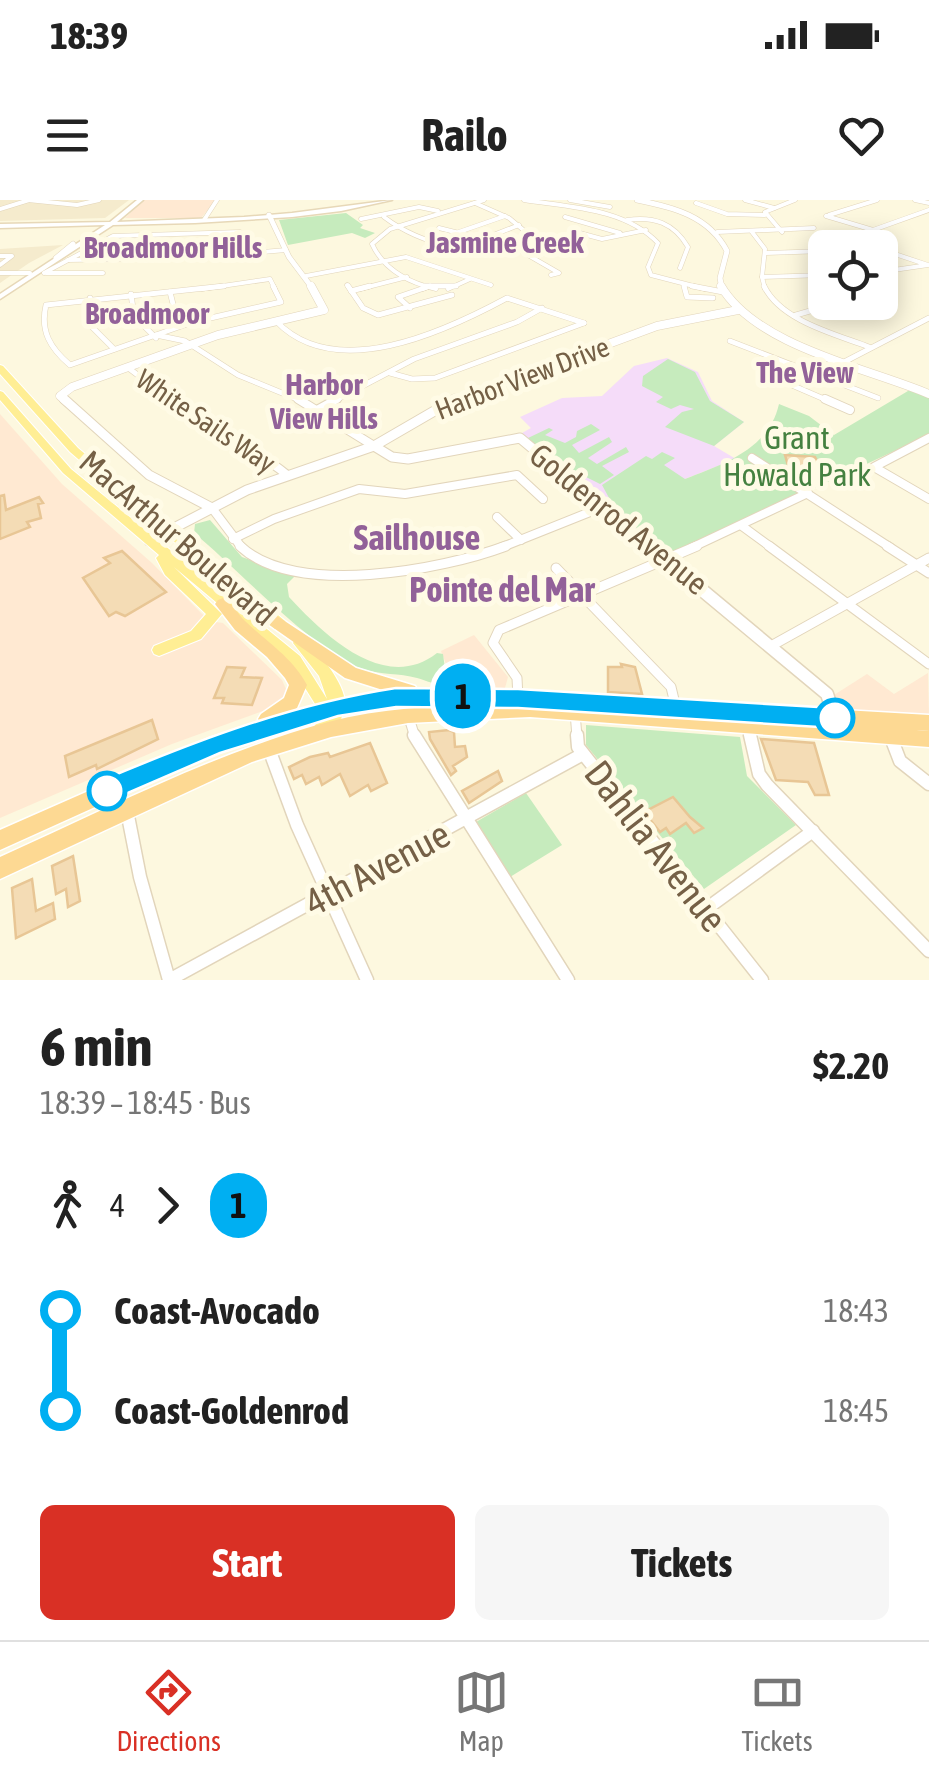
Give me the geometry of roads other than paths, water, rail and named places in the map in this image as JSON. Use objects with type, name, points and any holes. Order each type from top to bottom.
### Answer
[{"type":"highway","points":[[0,840],[234,738],[284,711],[295,698],[298,685],[284,662],[229,616],[223,604]]},
{"type":"highway","points":[[274,620],[351,673],[388,686],[428,695],[518,698],[575,709]]},
{"type":"highway","points":[[234,738],[428,695]]},
{"type":"highway","points":[[0,868],[201,774],[317,734],[335,714],[575,709],[886,729],[929,739]]},
{"type":"highway","points":[[678,716],[748,726],[838,725]]},
{"type":"highway","points":[[886,729],[929,724]]},
{"type":"main road","points":[[0,297],[25,275],[61,259],[137,200]]},
{"type":"main road","points":[[0,289],[113,222],[270,217],[374,200]]},
{"type":"main road","points":[[0,224],[270,217],[390,200]]},
{"type":"main road","name":"MacArthur Boulevard","points":[[0,368],[160,539],[274,620],[313,656],[329,682],[335,714]]},
{"type":"main road","name":"MacArthur Boulevard","points":[[0,394],[67,471],[98,498],[126,504],[223,604],[295,660],[335,714]]},
{"type":"main road","points":[[159,650],[196,634],[215,614],[170,572],[160,539]]},
{"type":"street","points":[[0,209],[29,200],[77,205],[99,200]]},
{"type":"street","points":[[204,220],[218,200]]},
{"type":"street","points":[[467,200],[519,225],[528,238],[514,248]]},
{"type":"street","points":[[470,279],[449,288],[408,277],[380,261],[372,250],[372,242],[398,226],[484,200]]},
{"type":"street","points":[[529,200],[625,220],[646,230],[658,246],[648,272],[658,279],[722,292],[738,310],[784,338],[929,394]]},
{"type":"street","points":[[560,206],[570,200],[610,207],[622,201]]},
{"type":"street","points":[[637,200],[688,215],[718,232],[814,228]]},
{"type":"street","points":[[745,200],[774,208]]},
{"type":"street","points":[[696,202],[732,215],[765,215],[796,200]]},
{"type":"street","points":[[877,200],[826,216],[872,230],[929,214]]},
{"type":"street","points":[[914,200],[929,202]]},
{"type":"street","points":[[361,219],[418,207],[440,212]]},
{"type":"street","points":[[605,215],[614,210],[610,207]]},
{"type":"street","points":[[765,215],[782,232]]},
{"type":"street","points":[[384,216],[398,226],[469,250],[514,248],[560,273],[552,275]]},
{"type":"street","points":[[456,233],[505,216]]},
{"type":"street","points":[[270,217],[286,250],[311,277],[324,310],[188,345],[61,392],[60,396],[149,475],[212,508],[233,539],[251,555],[274,564],[375,576],[439,569],[600,508]]},
{"type":"street","points":[[565,217],[622,234]]},
{"type":"street","points":[[625,220],[650,217],[683,237],[688,250],[680,268]]},
{"type":"street","points":[[438,228],[483,239],[519,225]]},
{"type":"street","points":[[576,232],[602,238],[646,230]]},
{"type":"street","points":[[61,259],[114,236],[240,232],[255,254]]},
{"type":"street","points":[[718,232],[727,250],[720,273],[722,292]]},
{"type":"street","points":[[752,232],[766,253],[762,277],[769,295],[796,315],[869,348]]},
{"type":"street","points":[[655,238],[683,237]]},
{"type":"street","points":[[90,247],[249,242]]},
{"type":"street","points":[[73,244],[44,274],[103,273]]},
{"type":"street","points":[[61,259],[286,250]]},
{"type":"street","points":[[766,253],[808,252]]},
{"type":"street","points":[[0,256],[12,256],[0,265]]},
{"type":"street","points":[[898,256],[928,267],[898,270]]},
{"type":"street","points":[[311,277],[409,258],[490,285]]},
{"type":"street","points":[[0,274],[25,275]]},
{"type":"street","points":[[762,277],[808,276]]},
{"type":"street","points":[[408,277],[349,288],[368,313],[382,314],[452,295]]},
{"type":"street","points":[[270,279],[282,302],[193,322],[70,365],[46,338],[42,322],[46,305],[170,292],[270,279]]},
{"type":"street","points":[[684,285],[688,297],[713,298]]},
{"type":"street","points":[[410,308],[398,297],[432,286]]},
{"type":"street","points":[[170,292],[174,308],[193,322]]},
{"type":"street","points":[[130,294],[134,316],[156,335]]},
{"type":"street","points":[[90,298],[90,324],[114,349]]},
{"type":"street","points":[[276,321],[306,346],[352,350],[444,326],[507,298],[584,323],[435,378],[412,380],[390,374]]},
{"type":"street","points":[[317,410],[414,359],[517,322],[542,308]]},
{"type":"street","name":"Harbor View Drive","points":[[160,539],[212,508],[286,474],[374,446],[461,396],[579,358],[657,326],[738,310]]},
{"type":"street","points":[[796,315],[808,312]]},
{"type":"street","points":[[819,374],[929,318]]},
{"type":"street","name":"Goldenrod Avenue","points":[[156,335],[160,340],[188,345],[243,378],[317,410],[392,457],[408,459],[520,438],[827,694],[838,725]]},
{"type":"street","points":[[730,341],[878,398]]},
{"type":"street","points":[[832,379],[842,362]]},
{"type":"street","points":[[793,366],[784,375],[787,383],[850,410]]},
{"type":"street","name":"White Sails Way","points":[[126,368],[211,430],[251,446],[286,474]]},
{"type":"street","points":[[928,440],[874,466],[929,499]]},
{"type":"street","points":[[752,458],[929,573]]},
{"type":"street","points":[[233,539],[274,519],[359,489],[404,494],[517,476],[542,499]]},
{"type":"street","points":[[518,698],[517,678],[493,643],[499,630],[808,494]]},
{"type":"street","points":[[497,517],[521,540]]},
{"type":"street","points":[[742,526],[929,664]]},
{"type":"street","points":[[771,646],[929,558]]},
{"type":"street","points":[[556,568],[671,687],[678,716]]},
{"type":"street","name":"Dahlia Avenue","points":[[575,709],[578,747],[762,980]]},
{"type":"street","points":[[408,715],[417,744],[568,980]]},
{"type":"street","points":[[748,726],[759,774],[929,951]]},
{"type":"street","points":[[886,729],[900,761],[929,784]]},
{"type":"street","points":[[269,749],[367,980]]},
{"type":"street","name":"4th Avenue","points":[[169,980],[583,754]]},
{"type":"street","points":[[127,808],[140,876],[169,980]]},
{"type":"street","points":[[706,909],[812,831]]},
{"type":"district","name":"Jasmine Creek","points":[[505,242]]},
{"type":"district","name":"Broadmoor Hills","points":[[173,247]]},
{"type":"district","name":"Broadmoor","points":[[147,313]]},
{"type":"district","name":"The View","points":[[805,372]]},
{"type":"district","name":"Harbor View Hills","points":[[324,401]]},
{"type":"district","name":"Sailhouse","points":[[417,537]]},
{"type":"district","name":"Pointe del Mar","points":[[502,589]]},
{"type":"park label","name":"Grant Howald Park","points":[[797,456]]}]
